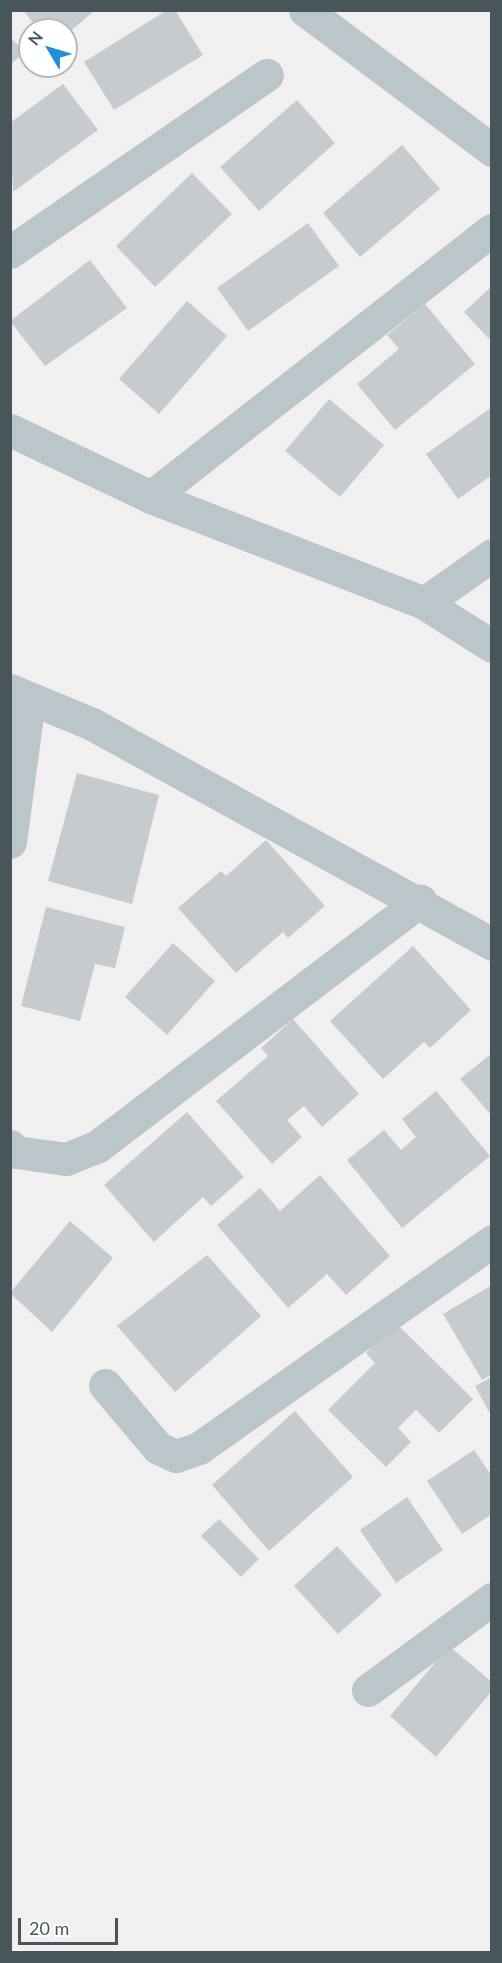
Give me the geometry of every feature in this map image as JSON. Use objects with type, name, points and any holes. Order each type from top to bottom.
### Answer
[{"type":"street","points":[[305,10],[492,150]]},
{"type":"street","points":[[10,252],[267,75]]},
{"type":"street","points":[[151,497],[492,230]]},
{"type":"street","points":[[10,430],[151,497],[424,603],[492,646]]},
{"type":"street","points":[[424,603],[492,555]]},
{"type":"street","points":[[10,842],[20,694],[92,724],[420,901],[492,944]]},
{"type":"street","points":[[10,1146],[16,1152],[66,1159],[98,1146],[420,901]]},
{"type":"street","points":[[105,1385],[158,1448],[176,1456],[199,1448],[492,1241]]},
{"type":"street","points":[[368,1689],[492,1599]]},
{"type":"building","points":[[23,10],[95,10],[78,25],[78,18],[29,18]]},
{"type":"building","points":[[167,10],[175,10],[203,55],[114,110],[84,62]]},
{"type":"building","points":[[10,37],[18,45],[18,58],[10,65]]},
{"type":"building","points":[[63,84],[98,130],[13,192],[10,123]]},
{"type":"building","points":[[297,100],[335,143],[259,211],[220,167]]},
{"type":"building","points":[[402,145],[440,189],[360,257],[323,213]]},
{"type":"building","points":[[192,173],[232,214],[155,287],[116,246]]},
{"type":"building","points":[[308,223],[339,266],[248,331],[217,288]]},
{"type":"building","points":[[90,260],[127,308],[45,366],[10,321]]},
{"type":"building","points":[[492,286],[492,342],[464,312]]},
{"type":"building","points":[[187,301],[227,336],[159,414],[119,379]]},
{"type":"building","points":[[425,304],[475,364],[395,430],[357,384],[399,349],[387,335]]},
{"type":"building","points":[[329,399],[384,445],[340,497],[285,451]]},
{"type":"building","points":[[492,407],[492,475],[458,499],[426,454]]},
{"type":"building","points":[[77,773],[159,795],[132,904],[48,881]]},
{"type":"building","points":[[266,840],[325,906],[288,938],[283,932],[236,973],[178,908],[221,871],[226,876]]},
{"type":"building","points":[[46,907],[125,927],[115,968],[95,964],[80,1021],[21,1006]]},
{"type":"building","points":[[173,943],[215,981],[167,1035],[125,997]]},
{"type":"building","points":[[413,946],[471,1010],[430,1048],[424,1042],[383,1079],[330,1021]]},
{"type":"building","points":[[293,1019],[359,1094],[322,1127],[304,1106],[287,1120],[302,1137],[272,1164],[216,1101],[268,1056],[261,1048]]},
{"type":"building","points":[[492,1053],[492,1116],[460,1079]]},
{"type":"building","points":[[436,1091],[490,1156],[402,1228],[347,1160],[384,1130],[401,1150],[416,1137],[402,1119]]},
{"type":"building","points":[[187,1112],[244,1177],[211,1206],[203,1197],[154,1242],[104,1185]]},
{"type":"building","points":[[320,1175],[390,1256],[346,1295],[327,1274],[288,1308],[217,1225],[260,1188],[280,1211]]},
{"type":"building","points":[[70,1221],[113,1258],[52,1332],[10,1293]]},
{"type":"building","points":[[207,1255],[261,1316],[175,1392],[117,1326]]},
{"type":"building","points":[[492,1285],[492,1374],[482,1380],[443,1314]]},
{"type":"building","points":[[396,1323],[473,1399],[439,1433],[416,1410],[398,1428],[411,1442],[386,1467],[328,1410],[375,1363],[366,1353]]},
{"type":"building","points":[[492,1377],[492,1411],[489,1412],[475,1386]]},
{"type":"building","points":[[295,1411],[353,1477],[269,1551],[212,1485]]},
{"type":"building","points":[[474,1450],[492,1476],[492,1514],[462,1534],[427,1481]]},
{"type":"building","points":[[407,1497],[443,1550],[396,1583],[360,1530]]},
{"type":"building","points":[[219,1519],[259,1559],[241,1577],[201,1536]]},
{"type":"building","points":[[337,1546],[382,1595],[338,1634],[294,1586]]},
{"type":"building","points":[[449,1646],[492,1682],[492,1691],[436,1757],[390,1716]]}]
